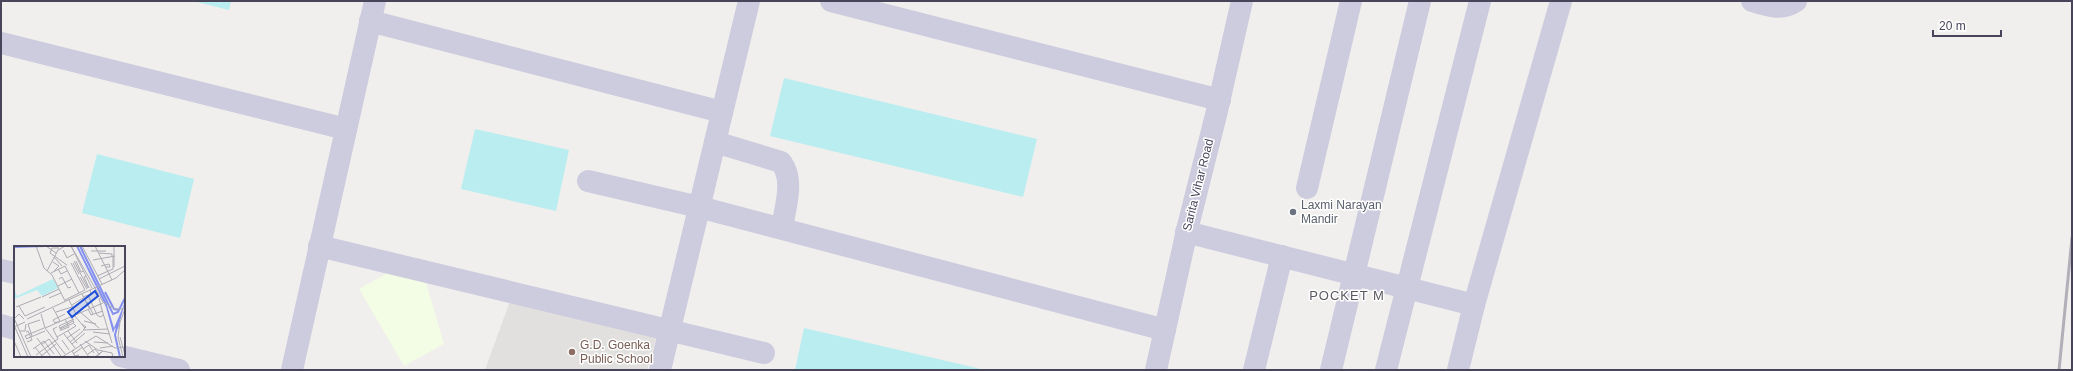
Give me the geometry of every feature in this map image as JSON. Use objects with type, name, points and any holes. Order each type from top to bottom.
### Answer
[{"type":"street","points":[[660,370],[749,1]]},
{"type":"street","points":[[831,1],[1220,100]]},
{"type":"street","name":"Sarita Vihar Road","points":[[1156,370],[1186,232],[1220,100],[1242,1]]},
{"type":"street","points":[[1308,188],[1351,1]]},
{"type":"street","points":[[1331,370],[1420,1]]},
{"type":"street","points":[[1386,370],[1480,1]]},
{"type":"street","points":[[1458,370],[1474,305],[1561,1]]},
{"type":"street","points":[[1752,1],[1774,8],[1789,6],[1796,1]]},
{"type":"street","points":[[292,370],[373,11],[722,112]]},
{"type":"street","points":[[1,44],[346,129]]},
{"type":"street","points":[[715,142],[781,162],[788,171],[789,180],[782,228]]},
{"type":"street","points":[[588,181],[782,228],[1165,330]]},
{"type":"street","points":[[1186,232],[1474,305]]},
{"type":"street","points":[[320,246],[764,353]]},
{"type":"street","points":[[1254,370],[1282,256]]},
{"type":"street","points":[[1,270],[14,273]]},
{"type":"street","points":[[1,325],[14,329]]},
{"type":"street","points":[[127,362],[179,370]]},
{"type":"shaded area","points":[[193,1],[231,1],[229,10]]},
{"type":"shaded area","points":[[784,78],[1037,139],[1023,197],[770,136]]},
{"type":"shaded area","points":[[475,129],[569,150],[556,211],[461,189]]},
{"type":"shaded area","points":[[97,154],[194,179],[180,238],[82,213]]},
{"type":"shaded area","points":[[393,270],[425,279],[444,344],[404,366],[359,289]]},
{"type":"shaded area","name":"G.D. Goenka Public School","points":[[510,301],[657,335],[647,370],[485,370]]},
{"type":"shaded area","points":[[804,328],[981,369],[981,370],[795,370]]},
{"type":"railway","points":[[2059,370],[2072,238]]},
{"type":"place","name":"Laxmi Narayan Mandir","points":[[1293,212]]},
{"type":"place","name":"G.D. Goenka Public School","points":[[572,352]]},
{"type":"district","name":"POCKET M","points":[[1347,295]]}]
